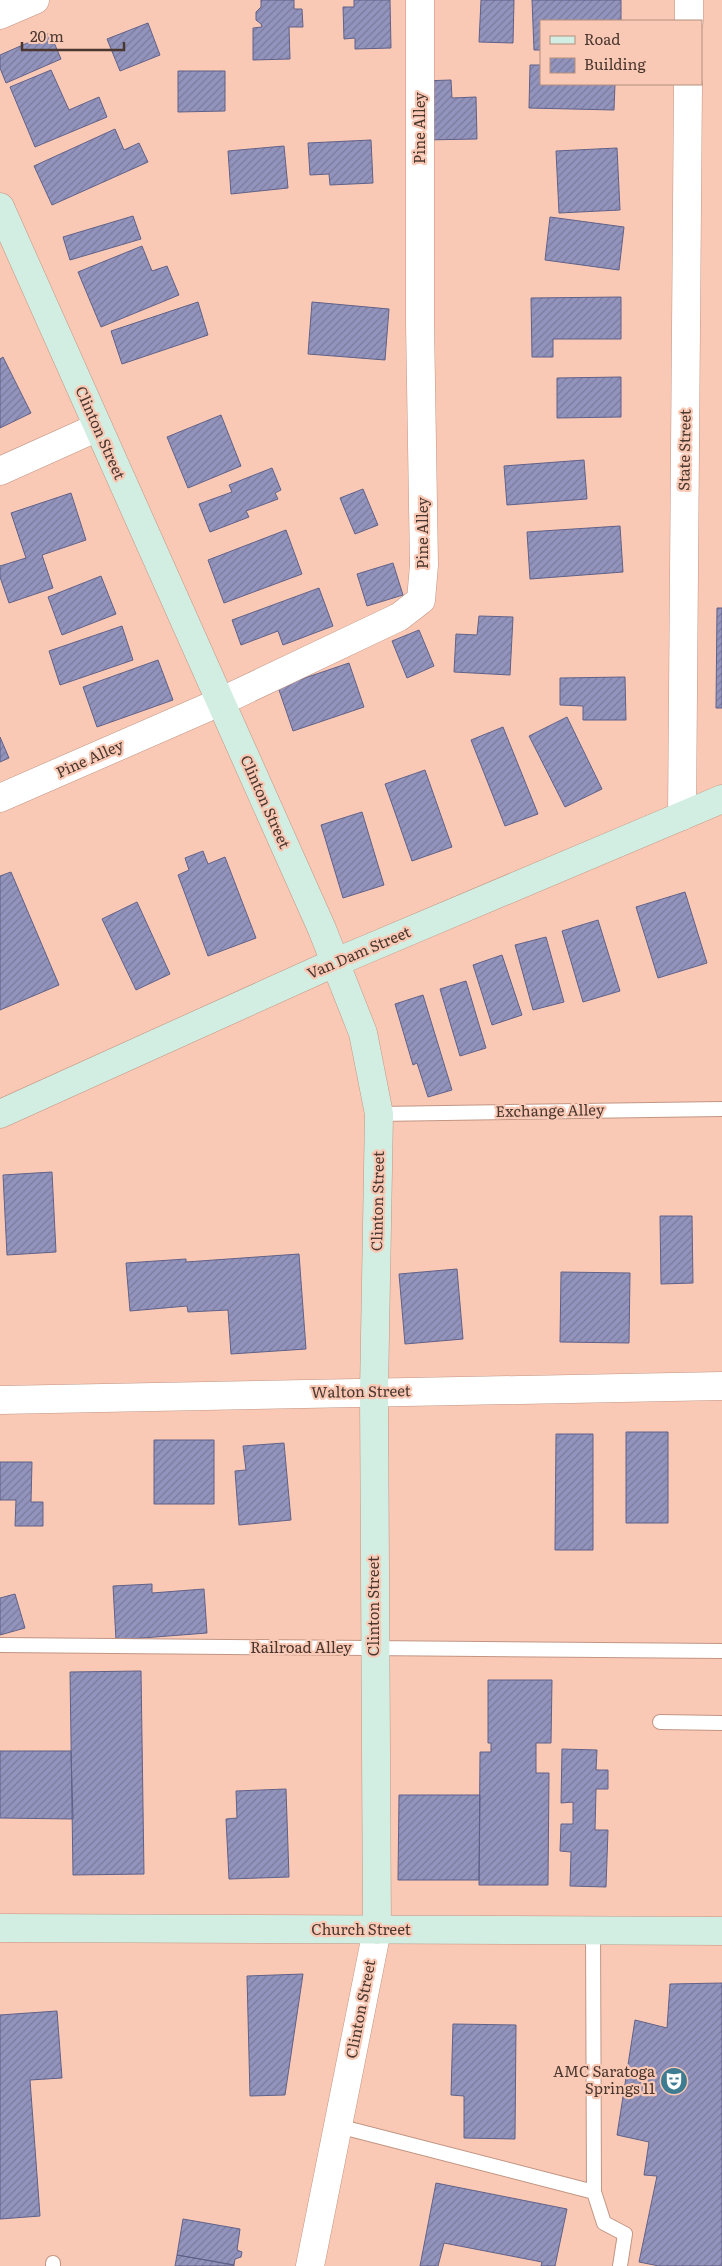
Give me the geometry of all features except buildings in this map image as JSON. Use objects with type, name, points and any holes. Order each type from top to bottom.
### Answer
[{"type":"street","points":[[0,15],[35,0]]},
{"type":"street","name":"Pine Alley","points":[[0,798],[220,702],[400,617],[421,600],[424,565],[420,323],[420,0]]},
{"type":"street","points":[[689,0],[689,20]]},
{"type":"street","name":"State Street","points":[[682,816],[688,85]]},
{"type":"street","name":"Clinton Street","points":[[0,207],[322,929],[334,963],[364,1033],[379,1114],[374,1392],[377,1930],[310,2266]]},
{"type":"street","points":[[0,471],[98,427]]},
{"type":"street","name":"Van Dam Street","points":[[0,1114],[334,963],[722,799]]},
{"type":"street","name":"Walton Street","points":[[0,1400],[722,1386]]},
{"type":"street","name":"Church Street","points":[[0,1928],[722,1931]]},
{"type":"lane","name":"Exchange Alley","points":[[379,1114],[722,1109]]},
{"type":"lane","name":"Railroad Alley","points":[[0,1646],[722,1651]]},
{"type":"lane","points":[[660,1722],[722,1722]]},
{"type":"lane","points":[[593,1930],[594,2192],[604,2223],[625,2234],[620,2266]]},
{"type":"lane","points":[[338,2126],[594,2192]]},
{"type":"place","name":"AMC Saratoga Springs 11","points":[[674,2081]]}]
